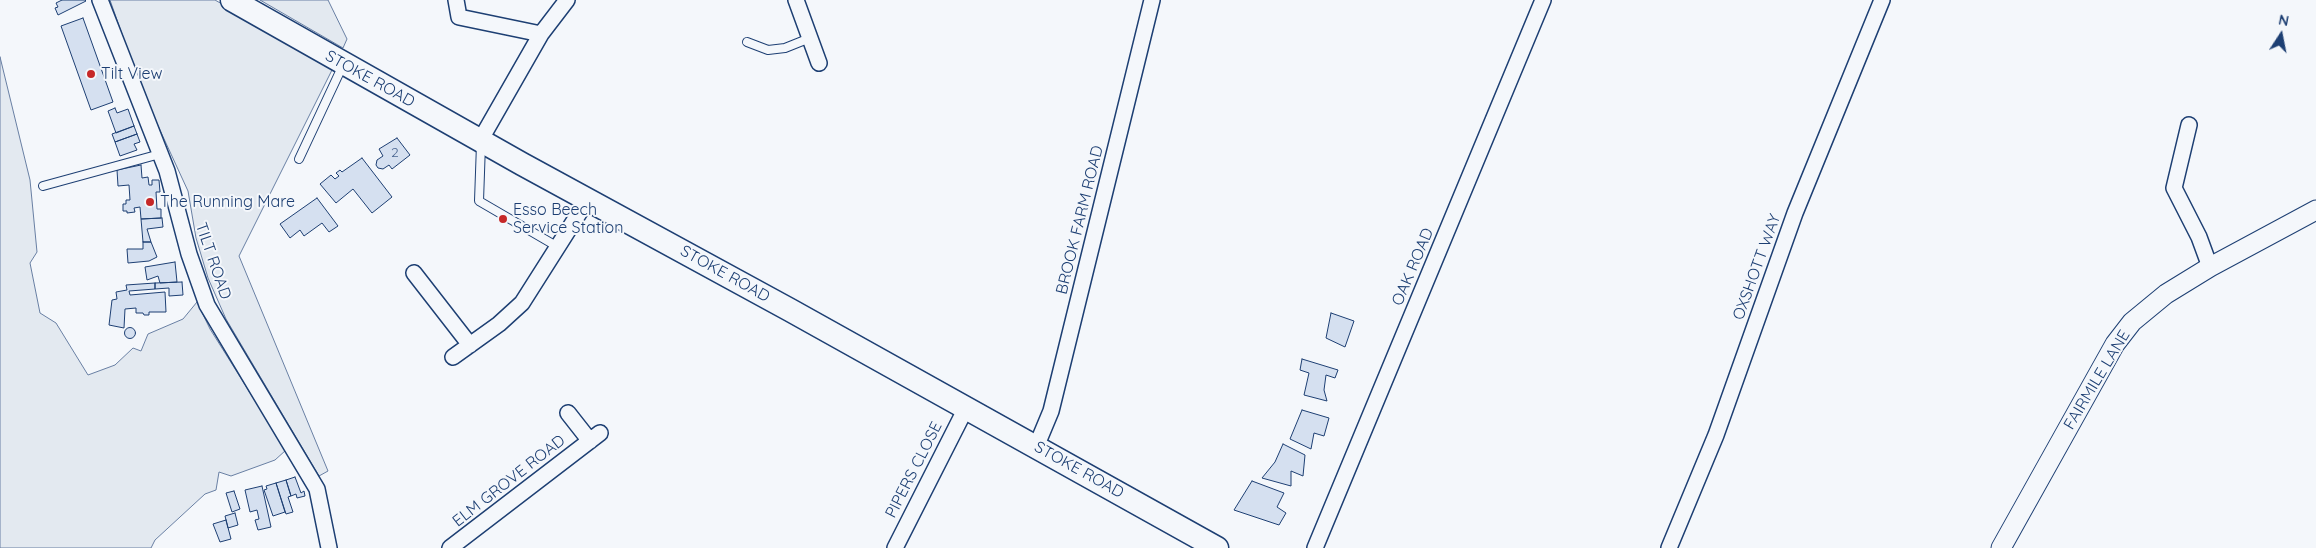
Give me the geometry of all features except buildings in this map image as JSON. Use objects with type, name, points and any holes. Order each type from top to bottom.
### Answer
[{"type":"main road","name":"STOKE ROAD","points":[[232,0],[343,64],[1218,548]]},
{"type":"street","name":"TILT ROAD","points":[[100,0],[167,171],[189,254],[207,305],[317,489],[329,548]]},
{"type":"street","points":[[456,0],[460,17],[542,34]]},
{"type":"street","points":[[481,139],[542,34],[567,0]]},
{"type":"street","points":[[796,0],[819,63]]},
{"type":"street","name":"BROOK FARM ROAD","points":[[1036,447],[1051,411],[1152,0]]},
{"type":"street","name":"OAK ROAD","points":[[1315,548],[1543,0]]},
{"type":"street","name":"OXSHOTT WAY","points":[[1669,548],[1716,434],[1795,213],[1882,0]]},
{"type":"street","points":[[2190,125],[2174,188],[2199,237],[2210,267]]},
{"type":"street","points":[[452,357],[522,303],[588,199]]},
{"type":"street","name":"FAIRMILE LANE","points":[[2002,548],[2114,344],[2132,322],[2152,306],[2210,267],[2316,210]]},
{"type":"street","points":[[414,273],[470,345]]},
{"type":"street","name":"PIPERS CLOSE","points":[[895,548],[966,408]]},
{"type":"street","name":"ELM GROVE ROAD","points":[[450,548],[595,437],[568,413]]},
{"type":"lane","points":[[747,42],[768,50],[785,48],[810,38]]},
{"type":"lane","points":[[300,159],[343,64]]},
{"type":"lane","points":[[481,139],[479,201],[558,246]]},
{"type":"lane","points":[[43,186],[160,154]]},
{"type":"shaded area","points":[[110,0],[215,0],[333,68],[239,256],[328,471],[319,476],[226,319],[208,278],[196,238],[188,191],[142,91]]},
{"type":"shaded area","points":[[260,0],[328,0],[347,39],[343,48]]},
{"type":"shaded area","points":[[0,57],[30,180],[37,252],[30,263],[40,313],[56,323],[88,375],[115,365],[133,348],[141,351],[148,334],[183,319],[197,302],[210,329],[286,450],[275,460],[231,476],[219,472],[216,490],[205,494],[155,540],[151,548],[0,548]]},
{"type":"place","name":"Tilt View","points":[[91,74]]},
{"type":"place","name":"The Running Mare","points":[[150,202]]},
{"type":"place","name":"Esso Beech Service Station","points":[[503,219]]}]
